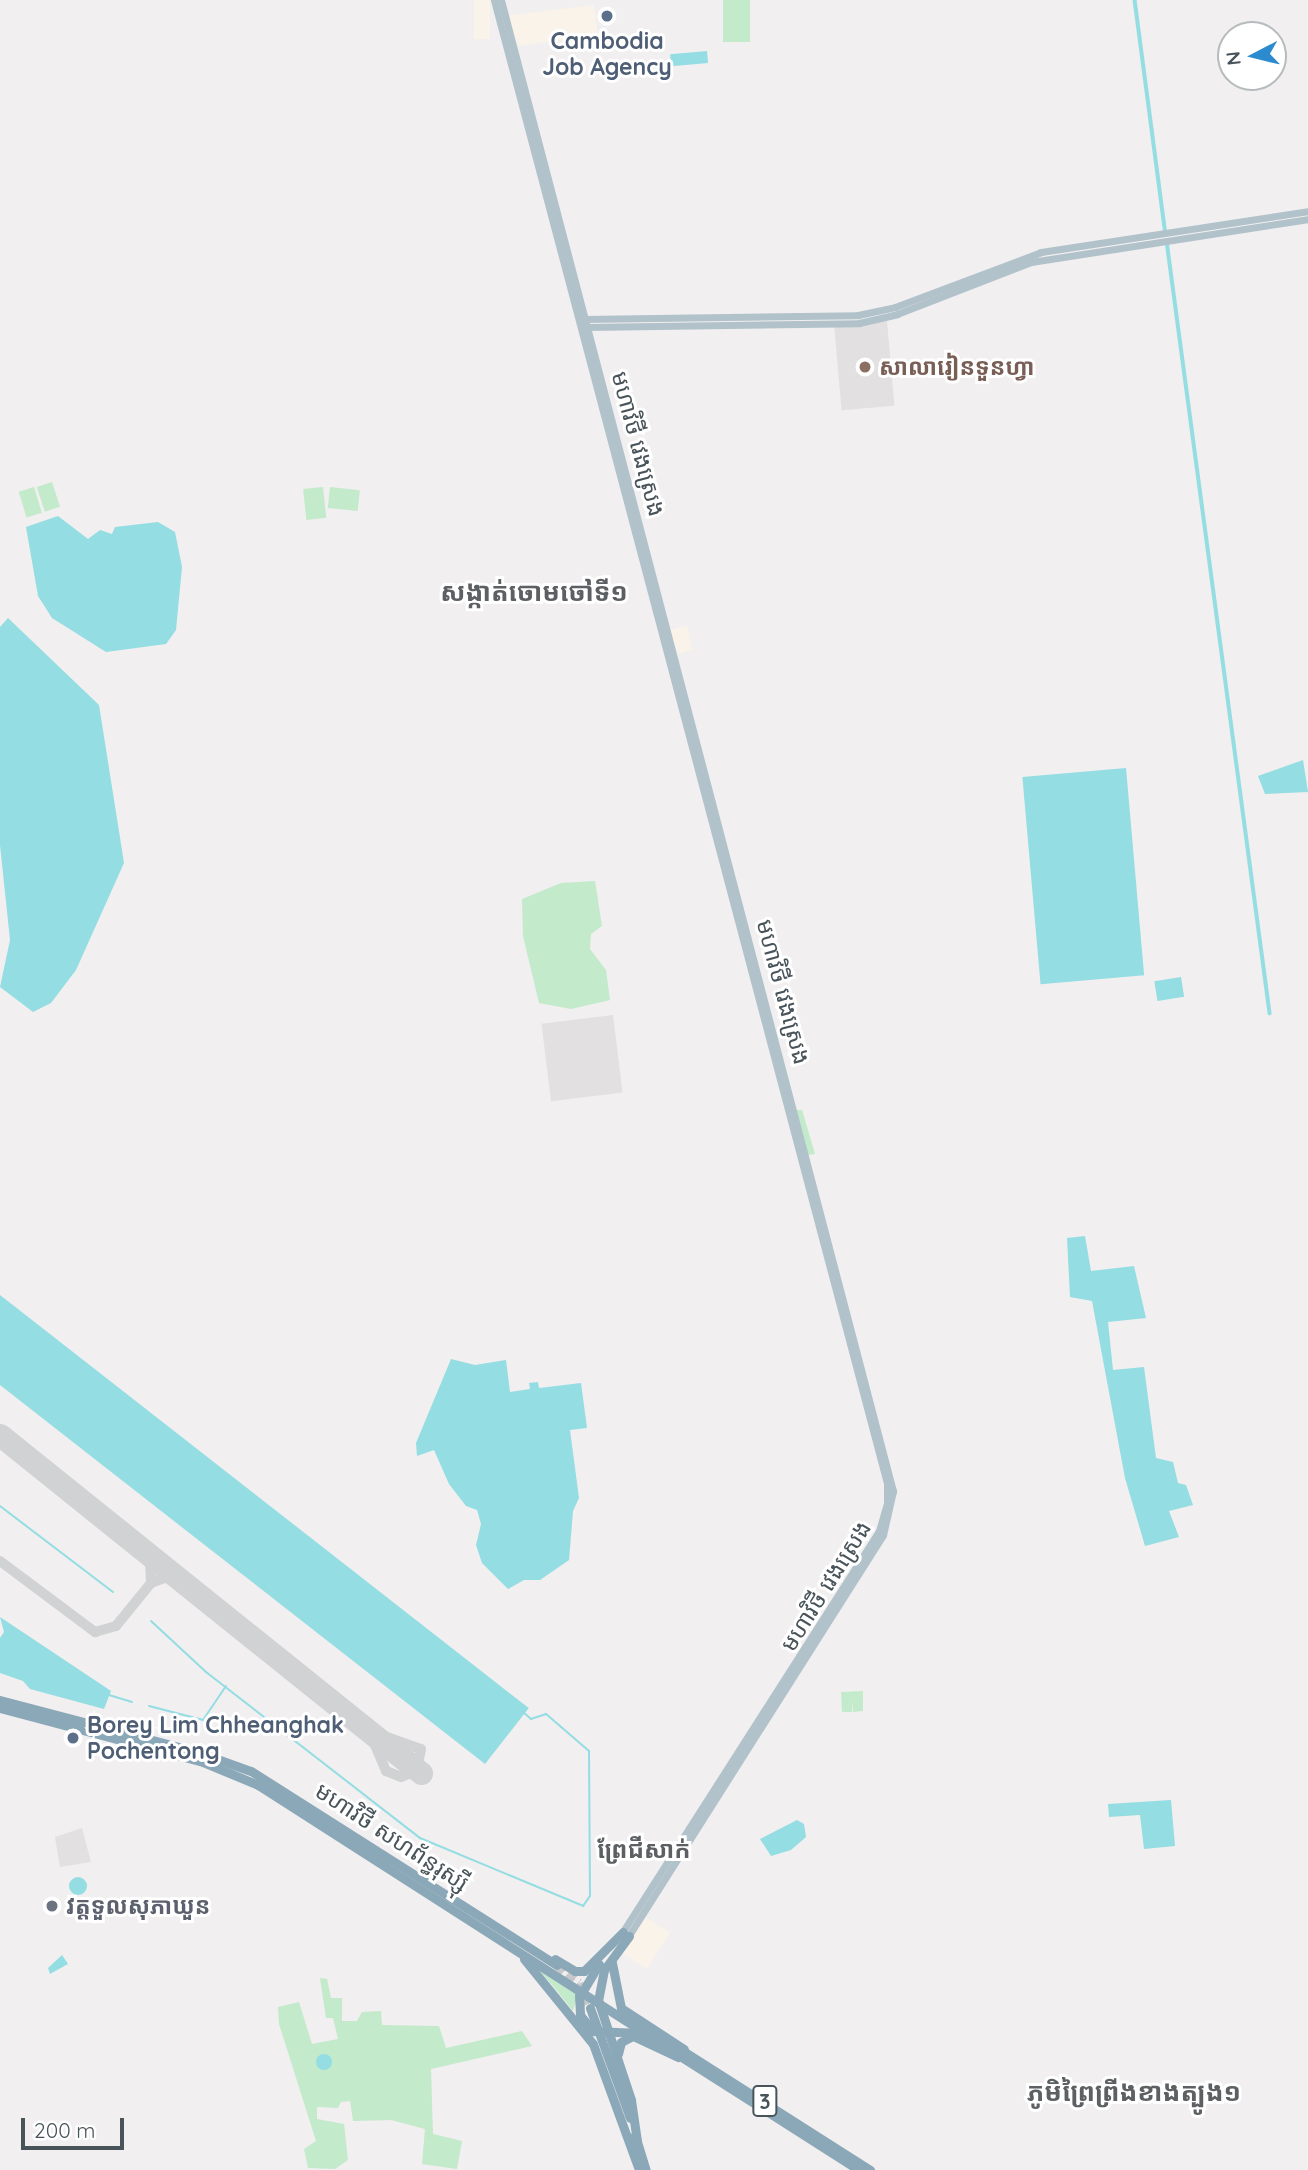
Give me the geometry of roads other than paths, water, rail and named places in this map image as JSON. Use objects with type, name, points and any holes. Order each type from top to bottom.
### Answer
[{"type":"highway","name":"មហាវិថី សហព័ន្ធរុស្ស៊ី","points":[[0,1700],[195,1751],[251,1771],[481,1923]]},
{"type":"highway","name":"មហាវិថី សហព័ន្ធរុស្ស៊ី","points":[[0,1708],[203,1762],[240,1776],[481,1923]]},
{"type":"highway","points":[[481,1923],[578,1972],[592,1966],[603,1948],[626,1934]]},
{"type":"highway","points":[[481,1923],[515,1950],[585,2025],[598,2032],[632,2026]]},
{"type":"highway","points":[[481,1923],[558,1971],[632,2026]]},
{"type":"highway","points":[[585,2025],[583,2001],[626,1934]]},
{"type":"highway","points":[[626,1934],[579,1995],[575,2010],[585,2025],[611,2083],[646,2170]]},
{"type":"highway","points":[[515,1950],[558,1971],[632,2026],[689,2057]]},
{"type":"highway","points":[[613,1954],[611,1975],[621,2008],[703,2066]]},
{"type":"highway","points":[[604,1970],[598,2004],[633,2107],[634,2142]]},
{"type":"highway","points":[[585,2025],[606,2026],[608,2014],[602,2004]]},
{"type":"highway","points":[[590,2008],[634,2142],[639,2170]]},
{"type":"highway","points":[[619,2063],[620,2044],[633,2036],[689,2057]]},
{"type":"highway","name":"3","points":[[703,2066],[859,2170]]},
{"type":"highway","name":"3","points":[[703,2066],[870,2170]]},
{"type":"main road","name":"មហាវិថី វេងស្រេង","points":[[494,0],[890,1473],[891,1514],[883,1535],[626,1934]]},
{"type":"main road","name":"មហាវិថី វេងស្រេង","points":[[501,0],[583,323]]},
{"type":"main road","points":[[583,323],[840,321],[876,316],[1031,262],[1308,211]]},
{"type":"main road","points":[[1167,237],[1308,219]]},
{"type":"water","points":[[707,51],[708,63],[671,66],[670,54]]},
{"type":"water","points":[[58,516],[88,539],[100,530],[112,534],[115,527],[158,522],[175,532],[182,567],[176,630],[166,644],[106,652],[52,618],[38,596],[26,527]]},
{"type":"water","points":[[8,618],[99,705],[124,863],[76,970],[51,1003],[33,1012],[0,987],[10,940],[0,845],[0,627]]},
{"type":"water","points":[[1303,760],[1308,792],[1265,794],[1258,776]]},
{"type":"water","points":[[1126,768],[1144,975],[1041,984],[1022,777]]},
{"type":"water","points":[[1181,977],[1184,997],[1157,1001],[1154,981]]},
{"type":"water","points":[[1085,1236],[1091,1271],[1134,1266],[1146,1318],[1108,1322],[1113,1370],[1144,1367],[1156,1458],[1173,1462],[1178,1483],[1186,1485],[1193,1505],[1169,1511],[1179,1537],[1145,1546],[1125,1478],[1092,1301],[1070,1297],[1067,1238]]},
{"type":"water","points":[[0,1295],[529,1708],[485,1764],[0,1385]]},
{"type":"water","points":[[451,1359],[475,1365],[506,1360],[510,1392],[530,1389],[529,1383],[538,1382],[539,1388],[581,1383],[587,1428],[570,1430],[579,1498],[573,1511],[569,1560],[540,1580],[524,1580],[508,1589],[482,1563],[476,1545],[481,1524],[477,1510],[466,1506],[449,1484],[434,1450],[417,1456],[416,1443]]},
{"type":"water","points":[[0,1617],[111,1691],[104,1709],[30,1689],[23,1681],[0,1673],[0,1638],[4,1632]]},
{"type":"water","points":[[1171,1800],[1175,1846],[1144,1849],[1140,1815],[1109,1817],[1108,1804]]},
{"type":"water","points":[[797,1820],[804,1824],[806,1837],[791,1850],[771,1856],[760,1839]]},
{"type":"water","points":[[74,1877],[82,1877],[87,1886],[85,1893],[74,1895],[69,1890],[69,1882]]},
{"type":"water","points":[[62,1955],[68,1964],[50,1974],[48,1968]]},
{"type":"water","points":[[324,2054],[332,2062],[324,2070],[316,2062]]},
{"type":"waterway","points":[[1135,0],[1166,234]]},
{"type":"waterway","points":[[1167,241],[1270,1013]]},
{"type":"waterway","points":[[0,1506],[113,1592]]},
{"type":"waterway","points":[[151,1621],[206,1672],[420,1838],[583,1906],[590,1896],[589,1751],[546,1714],[531,1719],[524,1713]]},
{"type":"waterway","points":[[149,1706],[203,1720],[226,1686]]},
{"type":"waterway","points":[[109,1695],[132,1702]]},
{"type":"tunnel","points":[[557,1965],[579,1983],[590,2008]]},
{"type":"place","name":"Cambodia Job Agency","points":[[607,16]]},
{"type":"place","name":"សាលារៀនទួនហ្វា","points":[[865,367]]},
{"type":"place","name":"Borey Lim Chheanghak Pochentong","points":[[73,1738]]},
{"type":"place","name":"វត្តទួលសុភាឃួន","points":[[52,1906]]},
{"type":"district","name":"សង្កាត់ចោមចៅទី១","points":[[534,592]]},
{"type":"district","name":"ព្រែជីសាក់","points":[[644,1850]]},
{"type":"district","name":"ភូមិព្រៃព្រីងខាងត្បូង១","points":[[1134,2092]]}]
